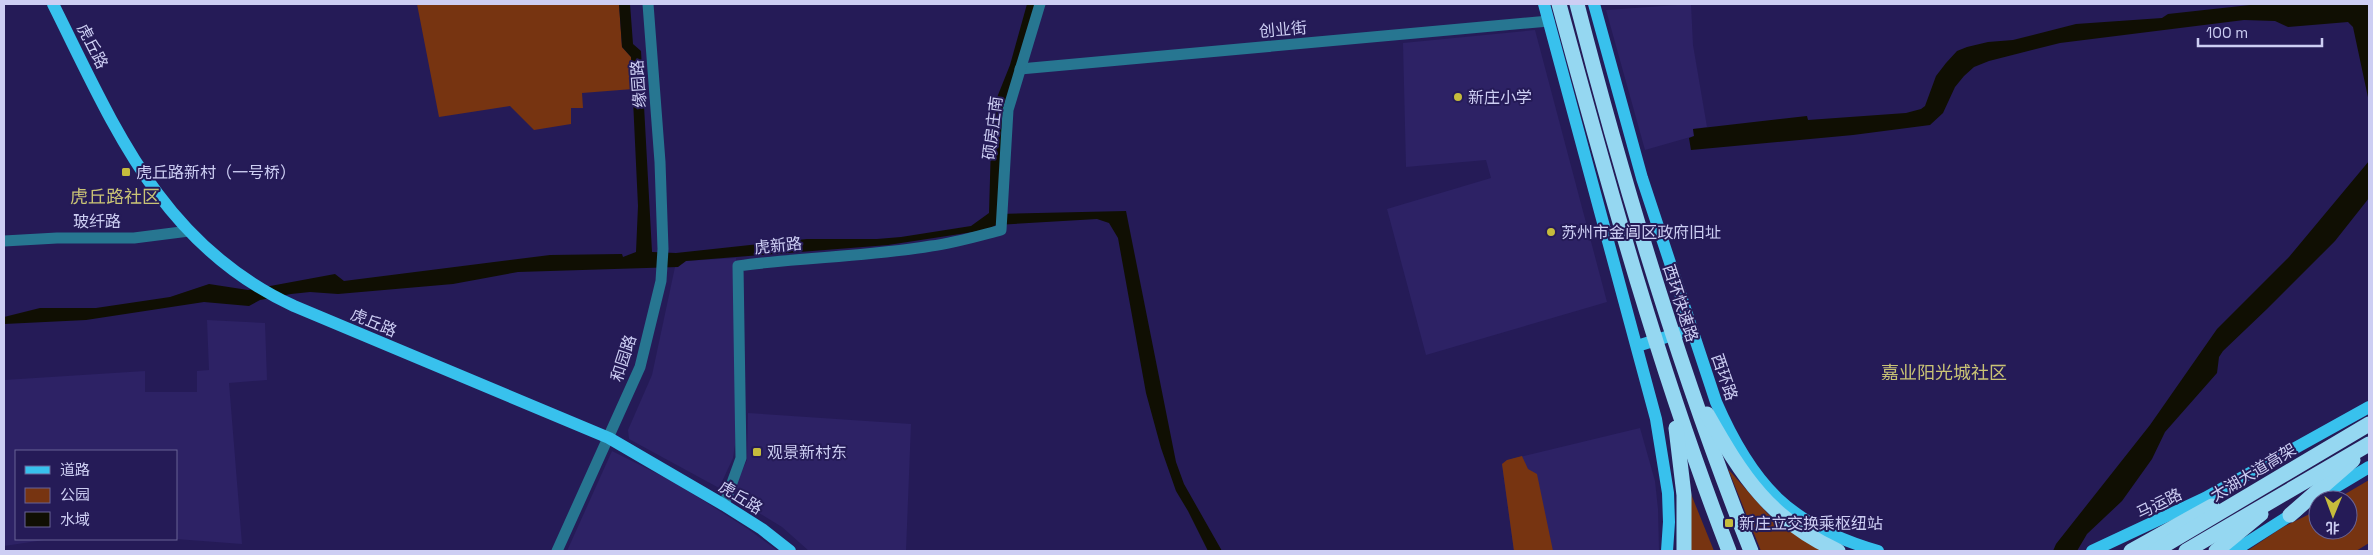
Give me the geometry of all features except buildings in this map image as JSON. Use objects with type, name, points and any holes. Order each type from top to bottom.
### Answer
[{"type":"highway","points":[[1551,4],[1567,36]]},
{"type":"highway","points":[[1559,4],[1618,220],[1670,387],[1701,478],[1729,551]]},
{"type":"highway","name":"西环快速路","points":[[1577,4],[1634,217],[1718,469],[1751,551]]},
{"type":"highway","points":[[1587,4],[1590,52]]},
{"type":"highway","points":[[1689,383],[1738,469],[1761,497],[1794,526],[1842,548]]},
{"type":"highway","points":[[1670,387],[1683,482],[1684,551]]},
{"type":"highway","points":[[1702,406],[1760,551]]},
{"type":"highway","name":"太湖大道高架","points":[[2139,550],[2230,495],[2279,476],[2369,424]]},
{"type":"highway","points":[[2290,515],[2343,471],[2367,445]]},
{"type":"highway","name":"太湖大道高架","points":[[2186,551],[2367,445]]},
{"type":"highway","points":[[2216,551],[2288,490]]},
{"type":"main road","name":"虎丘路","points":[[53,4],[132,158],[155,190],[190,231],[212,253],[245,280],[280,300],[609,438],[724,505],[762,529],[790,551]]},
{"type":"main road","points":[[1544,4],[1656,419],[1669,509],[1667,551]]},
{"type":"main road","name":"西环路","points":[[1594,4],[1642,178],[1726,426],[1759,480],[1781,503],[1798,517],[1842,548]]},
{"type":"main road","points":[[1637,346],[1692,329]]},
{"type":"main road","name":"马运路","points":[[2092,551],[2205,498],[2369,407]]},
{"type":"main road","points":[[2234,551],[2369,467]]},
{"type":"main road","points":[[1842,548],[1878,551]]},
{"type":"street","name":"缘园路","points":[[648,4],[660,162]]},
{"type":"street","name":"硕房庄南","points":[[1002,228],[1008,110],[1040,4]]},
{"type":"street","name":"创业街","points":[[1020,69],[1548,21]]},
{"type":"street","name":"和园路","points":[[557,551],[640,367],[663,272],[660,162]]},
{"type":"street","name":"虎新路","points":[[724,505],[742,458],[738,266],[786,259],[856,255],[929,247],[970,240],[1002,228]]},
{"type":"street","name":"玻纤路","points":[[4,241],[57,238],[134,238],[190,231]]},
{"type":"shaded area","points":[[1691,4],[1693,45],[1707,127],[1693,129],[1694,136],[1645,150],[1606,10]]},
{"type":"shaded area","points":[[1535,30],[1607,302],[1426,355],[1387,209],[1491,178],[1486,160],[1406,167],[1403,43]]},
{"type":"shaded area","points":[[736,258],[735,445],[733,458],[719,488],[629,439],[628,430],[652,375],[675,267],[686,261]]},
{"type":"shaded area","points":[[207,320],[265,323],[267,380],[229,383],[242,544],[178,539],[178,450],[15,450],[15,540],[44,540],[4,546],[4,380],[145,371],[145,392],[197,392],[197,371],[209,370]]},
{"type":"shaded area","points":[[748,413],[911,424],[906,551],[809,551],[782,527],[731,496],[747,460]]},
{"type":"shaded area","points":[[1640,428],[1655,481],[1659,551],[1514,551],[1502,464],[1507,460]]},
{"type":"shaded area","points":[[612,451],[674,482],[748,529],[778,551],[567,551]]},
{"type":"green space","points":[[417,4],[619,4],[622,47],[631,57],[633,89],[582,93],[583,108],[571,108],[571,124],[534,130],[510,106],[439,117]]},
{"type":"green space","points":[[1522,456],[1528,469],[1537,474],[1553,551],[1514,551],[1502,464],[1507,460]]},
{"type":"green space","points":[[1728,469],[1768,514],[1824,551],[1761,551]]},
{"type":"green space","points":[[2369,480],[2369,543],[2356,551],[2247,551],[2283,527],[2308,515],[2308,540],[2358,540],[2358,490],[2352,490]]},
{"type":"green space","points":[[1687,484],[1714,551],[1686,551]]},
{"type":"water","points":[[619,4],[630,4],[633,44],[641,51],[652,252],[676,253],[807,239],[901,237],[971,226],[989,213],[992,110],[1010,65],[1027,4],[1037,4],[1003,112],[998,214],[1126,211],[1176,462],[1184,484],[1222,551],[1208,551],[1176,491],[1161,448],[1146,393],[1118,238],[1109,223],[1097,219],[996,225],[986,230],[888,245],[686,261],[678,267],[518,272],[453,284],[338,294],[310,292],[291,294],[260,300],[249,306],[204,302],[86,320],[4,324],[4,317],[40,308],[96,308],[170,297],[209,284],[248,290],[335,274],[344,281],[550,255],[622,254],[623,257],[636,252],[638,206],[631,57],[622,47]]},
{"type":"water","points":[[2259,4],[2369,4],[2369,102],[2353,27],[2348,22],[2288,27],[2275,21],[2244,20],[2060,43],[1989,61],[1974,67],[1964,76],[1955,87],[1943,113],[1930,125],[1853,135],[1691,150],[1689,138],[1694,136],[1693,129],[1807,116],[1808,120],[1906,113],[1921,109],[1925,106],[1936,76],[1957,51],[1967,47],[1988,42],[2013,40],[2076,24],[2162,18],[2168,14]]},
{"type":"water","points":[[2369,161],[2369,198],[2335,241],[2223,351],[2219,357],[2217,373],[2165,432],[2152,459],[2122,501],[2087,534],[2077,551],[2053,551],[2056,544],[2150,425],[2217,329],[2289,257]]},
{"type":"place","name":"新庄小学","points":[[1458,97]]},
{"type":"place","name":"虎丘路新村（一号桥）","points":[[126,172]]},
{"type":"place","name":"苏州市金阊区政府旧址","points":[[1551,232]]},
{"type":"place","name":"观景新村东","points":[[757,452]]},
{"type":"place","name":"新庄立交换乘枢纽站","points":[[1729,523]]},
{"type":"district","name":"虎丘路社区","points":[[115,197]]},
{"type":"district","name":"嘉业阳光城社区","points":[[1944,373]]}]
